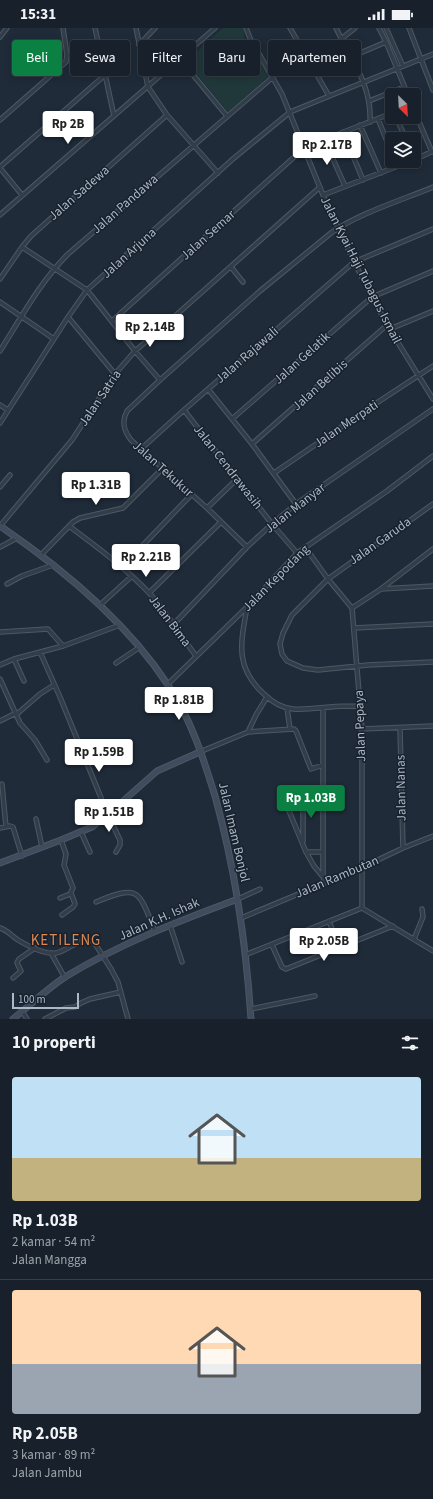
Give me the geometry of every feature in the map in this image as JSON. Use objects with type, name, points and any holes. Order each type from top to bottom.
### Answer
[{"type":"street","points":[[0,37],[7,28]]},
{"type":"street","points":[[0,120],[66,62],[67,55],[63,28]]},
{"type":"street","points":[[95,28],[98,40]]},
{"type":"street","points":[[136,28],[138,40]]},
{"type":"street","points":[[144,40],[155,28]]},
{"type":"street","points":[[196,44],[215,28]]},
{"type":"street","name":"Jalan Kyai Haji Tubagus Ismail","points":[[246,28],[250,38],[282,94],[323,196],[354,262],[389,327],[433,400]]},
{"type":"street","points":[[290,28],[329,96]]},
{"type":"street","points":[[336,28],[342,39],[355,28]]},
{"type":"street","points":[[369,101],[404,87],[398,68],[379,28]]},
{"type":"street","points":[[386,28],[403,66]]},
{"type":"street","points":[[409,28],[433,90]]},
{"type":"street","points":[[361,53],[386,42]]},
{"type":"street","name":"Jalan Arjuna","points":[[0,423],[87,290],[218,173],[290,112],[433,54]]},
{"type":"street","points":[[22,194],[0,168],[104,76]]},
{"type":"street","points":[[105,76],[114,116]]},
{"type":"street","points":[[146,76],[148,87],[167,115],[218,173]]},
{"type":"street","points":[[0,215],[22,194],[160,76]]},
{"type":"street","points":[[194,76],[228,116]]},
{"type":"street","points":[[361,76],[369,101],[370,122]]},
{"type":"street","name":"Jalan Pandawa","points":[[0,351],[55,268],[68,254],[192,145],[273,77]]},
{"type":"street","name":"Jalan Sadewa","points":[[0,279],[22,246],[42,226],[167,115]]},
{"type":"street","name":"Jalan Semar","points":[[112,321],[304,149],[324,139],[385,116]]},
{"type":"street","points":[[378,119],[385,136]]},
{"type":"street","points":[[420,124],[432,151],[421,156]]},
{"type":"street","points":[[360,125],[381,173]]},
{"type":"street","points":[[343,132],[363,180]]},
{"type":"street","points":[[324,139],[344,186]]},
{"type":"street","points":[[323,196],[344,186],[394,168]]},
{"type":"street","name":"Jalan Satria","points":[[0,526],[72,440],[115,374],[135,351],[320,187]]},
{"type":"street","name":"Jalan Tekukur","points":[[247,547],[192,494],[141,449],[128,435],[123,422],[123,417],[127,411],[160,380],[260,291],[338,228],[433,187]]},
{"type":"street","name":"Jalan Rajawali","points":[[141,449],[354,262],[433,229]]},
{"type":"street","points":[[22,246],[87,290],[160,380]]},
{"type":"street","points":[[231,267],[243,282]]},
{"type":"street","name":"Jalan Gelatik","points":[[232,419],[372,297],[433,271]]},
{"type":"street","points":[[0,302],[54,339]]},
{"type":"street","name":"Jalan Belibis","points":[[252,444],[389,327],[433,311]]},
{"type":"street","points":[[68,317],[115,374]]},
{"type":"street","name":"Jalan Merpati","points":[[274,473],[433,366]]},
{"type":"street","points":[[208,389],[252,444],[296,504]]},
{"type":"street","points":[[0,405],[8,410]]},
{"type":"street","name":"Jalan Manyar","points":[[174,625],[247,547],[272,524],[296,504],[433,409]]},
{"type":"street","name":"Jalan Cendrawasih","points":[[184,410],[272,524],[297,553]]},
{"type":"street","name":"Jalan Kepodang","points":[[168,684],[247,607],[297,553],[387,491],[433,456]]},
{"type":"street","points":[[41,555],[69,526],[80,518],[123,508],[162,469]]},
{"type":"street","points":[[0,487],[10,475]]},
{"type":"street","points":[[207,508],[237,479]]},
{"type":"street","points":[[122,567],[192,494]]},
{"type":"street","name":"Jalan Garuda","points":[[433,504],[328,579],[292,615],[283,633],[280,644],[281,651],[287,662],[303,668],[318,670],[433,662]]},
{"type":"street","points":[[149,593],[221,522]]},
{"type":"street","name":"Jalan Imam Bonjol","points":[[0,526],[41,555],[100,605],[120,625],[140,647],[168,684],[190,724],[202,751],[228,847],[241,918],[251,1019]]},
{"type":"street","name":"Jalan Bima","points":[[69,526],[122,567],[149,593],[196,656]]},
{"type":"street","points":[[0,547],[17,538]]},
{"type":"street","points":[[305,547],[328,579],[352,608],[381,589],[433,548]]},
{"type":"street","points":[[7,584],[22,576],[53,565]]},
{"type":"street","points":[[100,605],[132,576]]},
{"type":"street","points":[[381,589],[433,586]]},
{"type":"street","points":[[247,607],[241,644],[242,658],[251,680],[267,698],[287,708],[302,709],[361,706]]},
{"type":"street","name":"Jalan Pepaya","points":[[352,608],[362,729],[362,908]]},
{"type":"street","points":[[354,628],[433,624]]},
{"type":"street","points":[[0,665],[14,659],[63,646],[120,625]]},
{"type":"street","points":[[1,632],[48,629],[63,646]]},
{"type":"street","points":[[116,663],[140,647]]},
{"type":"street","points":[[40,652],[121,843],[116,852]]},
{"type":"street","points":[[14,659],[24,682]]},
{"type":"street","points":[[0,679],[22,724],[35,740],[47,760]]},
{"type":"street","points":[[0,721],[16,713],[54,685]]},
{"type":"street","points":[[248,732],[256,715],[267,698]]},
{"type":"street","points":[[287,708],[290,730]]},
{"type":"street","points":[[322,708],[322,877]]},
{"type":"street","points":[[362,729],[433,726]]},
{"type":"street","name":"Jalan Nanas","points":[[400,728],[402,848]]},
{"type":"street","points":[[0,863],[22,856],[81,832],[108,815],[157,770],[248,732],[296,730],[311,769],[322,765]]},
{"type":"street","points":[[2,784],[6,827]]},
{"type":"street","points":[[323,787],[293,801],[289,810],[306,852],[325,883]]},
{"type":"street","points":[[302,796],[303,843]]},
{"type":"street","points":[[36,819],[42,847]]},
{"type":"street","points":[[0,828],[12,826],[14,828],[22,856]]},
{"type":"street","points":[[81,832],[90,852]]},
{"type":"street","name":"Jalan Rambutan","points":[[241,918],[433,836]]},
{"type":"street","points":[[61,840],[66,854],[64,865],[73,888],[71,893],[75,904],[62,915]]},
{"type":"street","points":[[306,852],[323,852]]},
{"type":"street","points":[[238,899],[260,889]]},
{"type":"street","points":[[96,902],[127,891],[137,894],[142,901],[155,931]]},
{"type":"street","points":[[60,898],[71,893]]},
{"type":"street","name":"Jalan K.H. Ishak","points":[[13,1019],[65,978],[104,956],[155,931],[238,899]]},
{"type":"street","points":[[245,955],[362,908],[433,950]]},
{"type":"street","points":[[414,939],[423,917],[422,909]]},
{"type":"street","points":[[329,921],[340,948]]},
{"type":"street","points":[[170,925],[182,962]]},
{"type":"street","points":[[272,945],[284,969],[393,926]]},
{"type":"street","points":[[0,928],[18,940],[35,948],[51,953],[60,952],[88,940],[94,942],[115,976],[128,1019]]},
{"type":"street","points":[[13,978],[21,971],[17,963],[19,959],[35,948]]},
{"type":"street","points":[[51,953],[65,978]]},
{"type":"street","points":[[46,1019],[66,1008],[75,1007],[90,999],[121,992]]},
{"type":"street","points":[[251,1009],[315,996]]},
{"type":"street","points":[[22,1011],[27,1019]]},
{"type":"green space","points":[[223,28],[243,28],[246,40],[210,40]]},
{"type":"green space","points":[[204,45],[204,76],[260,76],[260,61],[269,76],[228,112],[196,73],[196,52]]},
{"type":"district","name":"KETILENG","points":[[66,940]]}]
